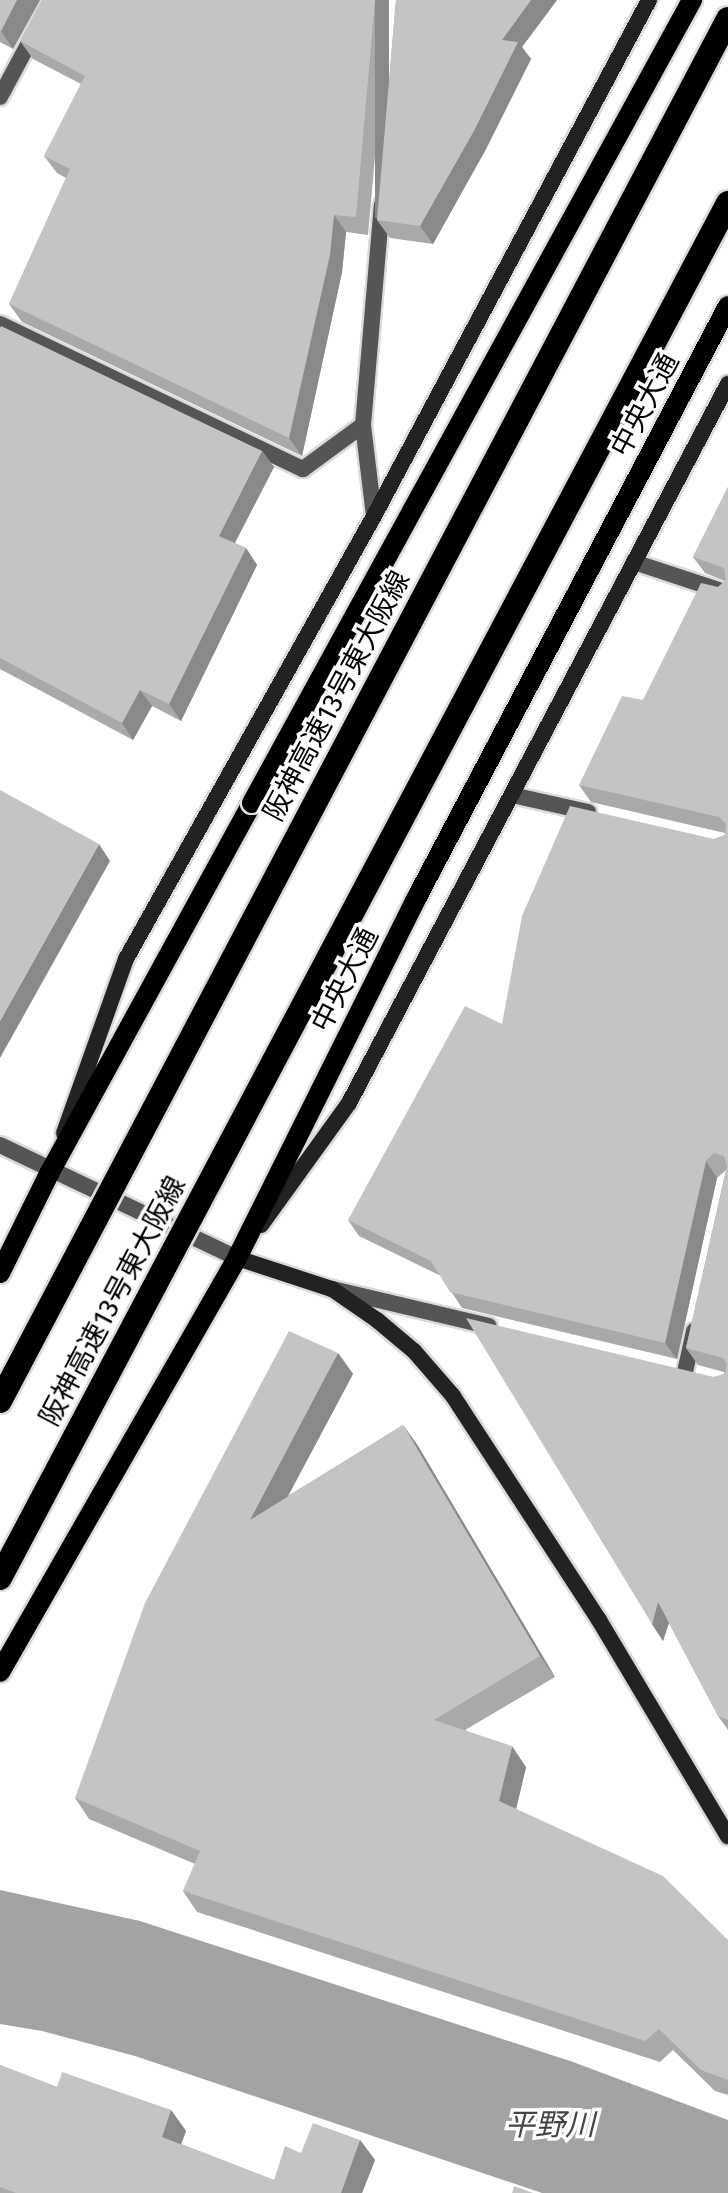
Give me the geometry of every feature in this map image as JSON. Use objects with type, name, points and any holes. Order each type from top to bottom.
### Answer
[{"type":"highway","name":"阪神高速13号東大阪線","points":[[0,1401],[728,19]]},
{"type":"highway","name":"阪神高速13号東大阪線","points":[[0,1578],[728,203]]},
{"type":"main road","points":[[0,1273],[50,1172],[692,0]]},
{"type":"main road","name":"中央大通","points":[[0,1672],[237,1258],[416,899],[728,306]]},
{"type":"street","points":[[0,97],[52,0]]},
{"type":"street","points":[[50,1172],[126,959],[374,516],[649,0]]},
{"type":"street","points":[[374,516],[363,425],[383,189]]},
{"type":"street","points":[[0,324],[303,469],[363,425]]},
{"type":"street","points":[[237,1258],[349,1103],[728,384]]},
{"type":"street","points":[[634,562],[728,593]]},
{"type":"street","points":[[512,795],[605,816]]},
{"type":"street","points":[[0,1145],[50,1172],[237,1258],[332,1289],[501,1329]]},
{"type":"street","points":[[332,1289],[414,1351],[453,1396],[599,1620],[728,1836]]},
{"type":"street","points":[[685,1372],[698,1313]]},
{"type":"water","name":"平野川","points":[[0,1890],[140,1921],[573,2062],[728,2120],[728,2193],[542,2193],[135,2056],[42,2031],[0,2024]]},
{"type":"building","points":[[0,0],[17,0],[1,31],[0,31]]},
{"type":"building","points":[[42,0],[375,0],[356,217],[334,215],[330,255],[289,438],[9,304],[70,169],[44,156],[85,76],[20,41]]},
{"type":"building","points":[[396,0],[531,0],[502,40],[518,42],[474,131],[420,226],[377,220]]},
{"type":"building","points":[[1,326],[262,451],[219,536],[246,548],[169,704],[140,690],[122,723],[0,658]]},
{"type":"building","points":[[728,487],[728,1720],[718,1716],[658,1602],[652,1624],[466,1318],[714,1377],[724,1374],[727,1364],[723,1358],[686,1348],[727,1166],[724,1156],[714,1153],[706,1161],[665,1343],[450,1292],[431,1261],[348,1220],[465,1006],[502,1024],[522,916],[570,806],[714,839],[725,835],[726,824],[719,817],[579,785],[622,696],[643,700],[701,583],[718,587],[726,580],[724,568],[693,557]]},
{"type":"building","points":[[0,790],[99,844],[0,1021]]},
{"type":"building","points":[[289,1331],[338,1353],[250,1520],[403,1425],[540,1656],[434,1720],[512,1746],[499,1801],[663,1876],[728,1940],[728,2080],[701,2070],[659,2029],[645,2041],[183,1891],[200,1851],[75,1798],[145,1603]]},
{"type":"building","points":[[0,2065],[57,2087],[62,2072],[171,2110],[162,2137],[274,2180],[285,2146],[301,2153],[313,2123],[360,2140],[341,2193],[16,2193],[0,2187]]},
{"type":"building","points":[[514,2186],[533,2193],[512,2193]]}]
